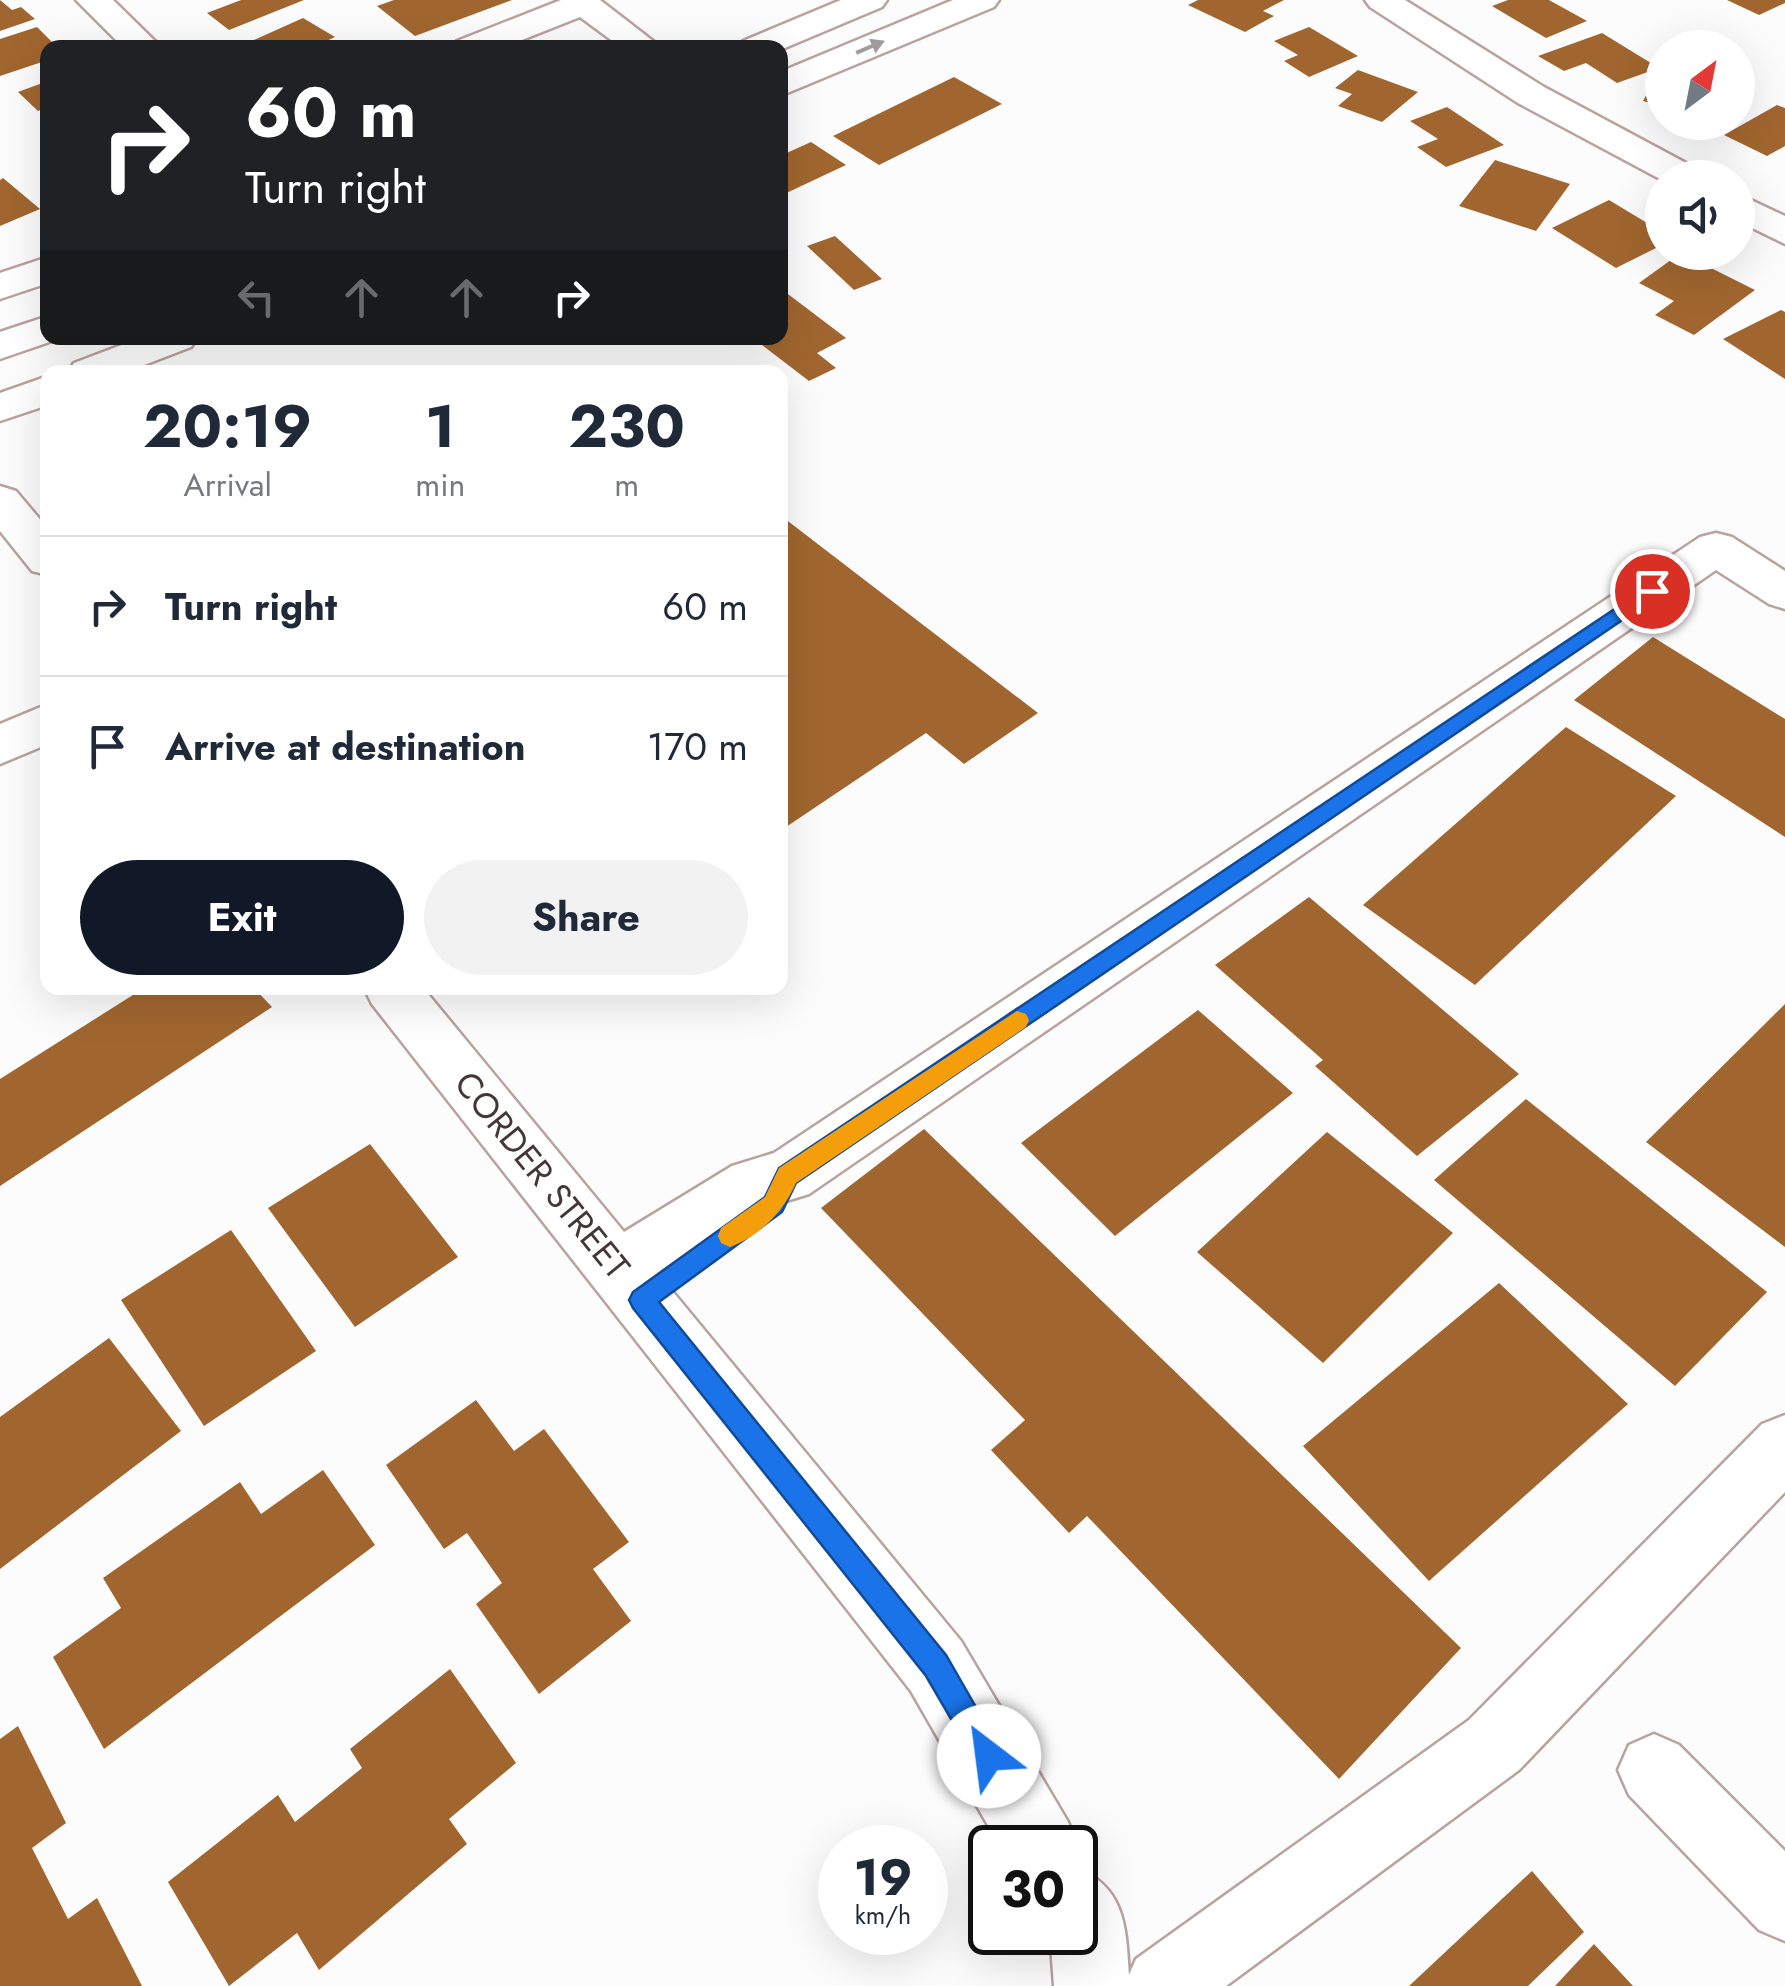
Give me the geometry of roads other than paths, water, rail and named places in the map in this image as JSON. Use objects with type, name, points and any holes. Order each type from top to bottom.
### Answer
[{"type":"street","points":[[93,0],[136,40]]},
{"type":"street","points":[[774,40],[870,0]]},
{"type":"street","points":[[788,82],[982,0]]},
{"type":"street","points":[[1382,0],[1531,95],[1652,160]]},
{"type":"street","points":[[539,37],[581,2],[634,40]]},
{"type":"street","points":[[1755,215],[1785,232]]},
{"type":"street","points":[[0,346],[40,331]]},
{"type":"street","points":[[107,365],[158,345]]},
{"type":"street","points":[[0,408],[40,392]]},
{"type":"street","points":[[0,501],[40,550]]},
{"type":"street","points":[[630,1284],[774,1204],[788,1176],[1716,548],[1785,592]]},
{"type":"street","points":[[0,746],[40,726]]},
{"type":"street","name":"CORDER STREET","points":[[397,995],[936,1666],[1029,1825]]},
{"type":"street","points":[[1163,1986],[1494,1745],[1785,1446]]},
{"type":"street","points":[[1654,1770],[1785,1904]]},
{"type":"street","points":[[1090,1955],[1092,1986]]}]
